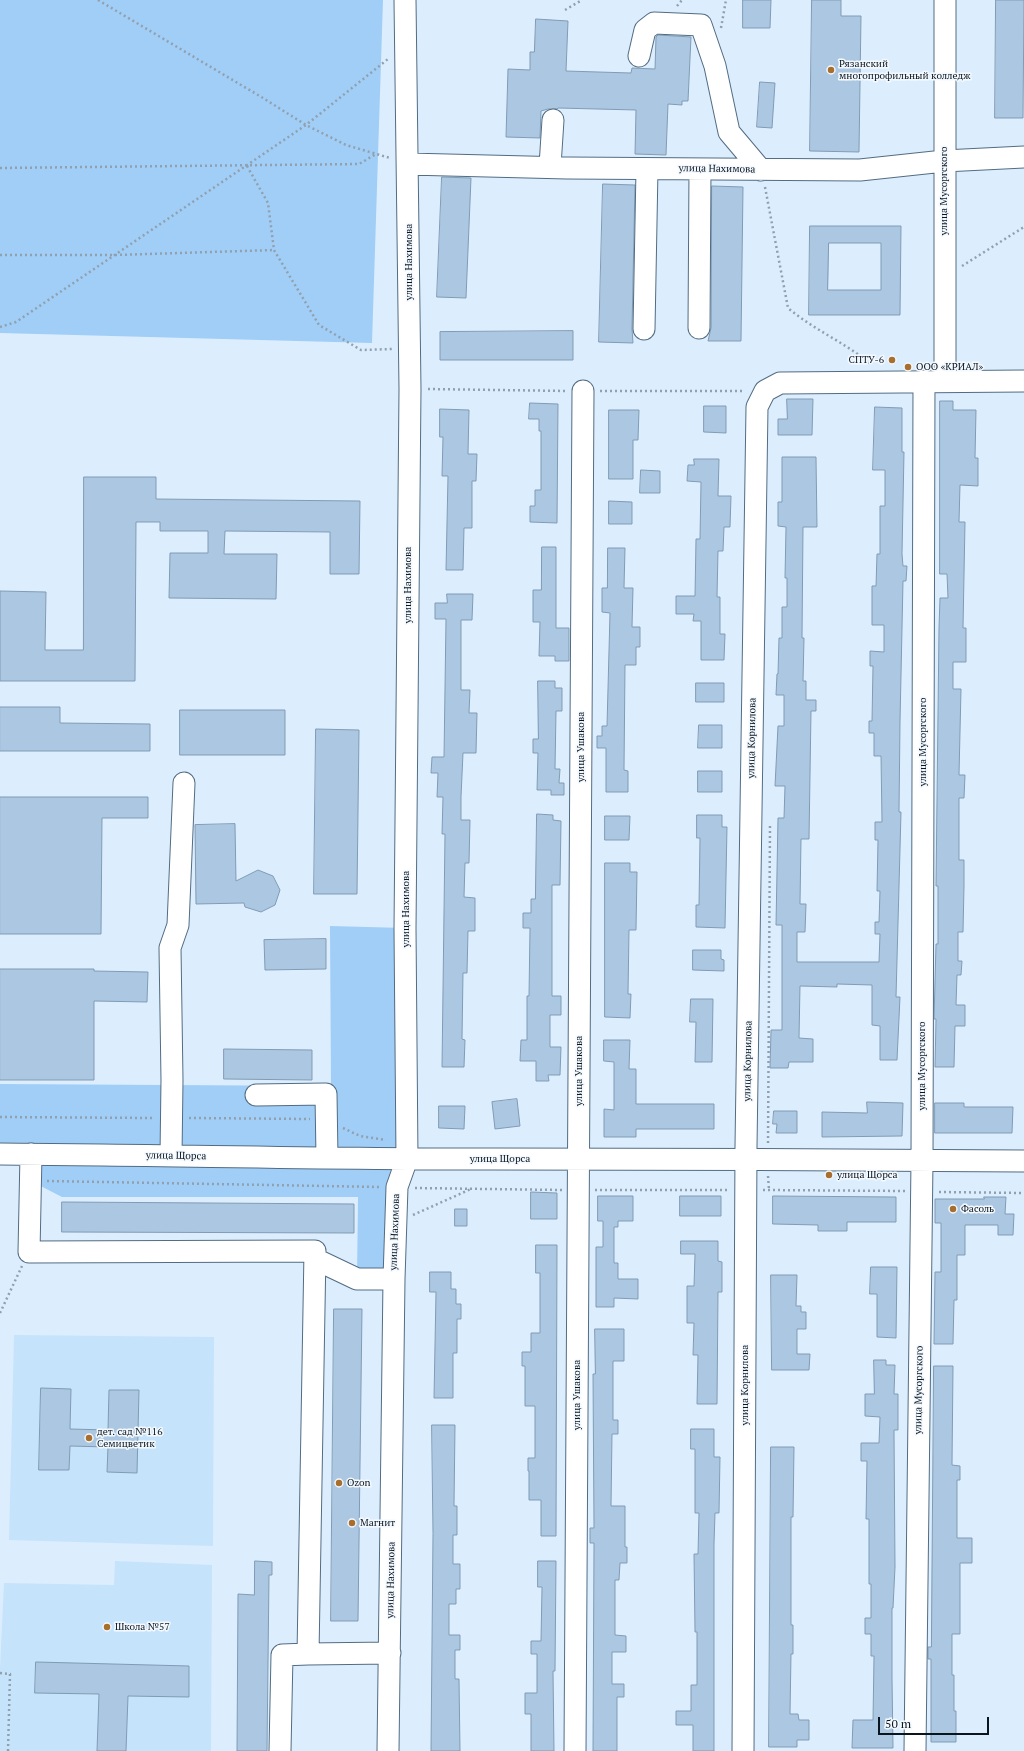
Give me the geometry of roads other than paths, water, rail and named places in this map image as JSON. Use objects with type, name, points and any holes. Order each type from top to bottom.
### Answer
[{"type":"street","name":"улица Нахимова","points":[[388,1751],[394,1279],[397,1188],[407,1159],[405,928],[410,349],[407,40],[405,0]]},
{"type":"street","name":"улица Мусоргского","points":[[945,0],[945,381]]},
{"type":"street","points":[[639,56],[645,30],[654,23],[701,25],[715,66],[729,132],[761,170]]},
{"type":"street","points":[[550,166],[553,120]]},
{"type":"street","name":"улица Нахимова","points":[[408,164],[761,170],[860,170],[944,161],[1024,157]]},
{"type":"street","points":[[644,329],[647,168]]},
{"type":"street","points":[[699,328],[700,169]]},
{"type":"street","name":"улица Мусоргского","points":[[915,1751],[922,1160],[924,381]]},
{"type":"street","points":[[924,381],[1024,381]]},
{"type":"street","name":"улица Корнилова","points":[[743,1751],[746,1161],[757,406],[765,391],[780,383],[924,381]]},
{"type":"street","name":"улица Ушакова","points":[[575,1751],[583,391]]},
{"type":"street","points":[[171,1156],[172,1080],[170,948],[178,925],[184,783]]},
{"type":"street","points":[[256,1095],[326,1094],[327,1158]]},
{"type":"street","name":"улица Щорса","points":[[0,1154],[407,1159],[1024,1161]]},
{"type":"street","points":[[31,1154],[29,1252],[315,1251],[308,1654]]},
{"type":"street","points":[[315,1259],[357,1279],[394,1279]]},
{"type":"street","points":[[280,1751],[282,1655],[390,1653]]},
{"type":"place","name":"Рязанский многопрофильный колледж","points":[[831,70]]},
{"type":"place","name":"СПТУ-6","points":[[892,360]]},
{"type":"place","name":"ООО «КРИАЛ»","points":[[908,367]]},
{"type":"place","name":"улица Щорса","points":[[829,1175]]},
{"type":"place","name":"Фасоль","points":[[953,1209]]},
{"type":"place","name":"дет. сад №116 Семицветик","points":[[89,1438]]},
{"type":"place","name":"Ozon","points":[[339,1483]]},
{"type":"place","name":"Магнит","points":[[352,1523]]},
{"type":"place","name":"Школа №57","points":[[107,1627]]}]
